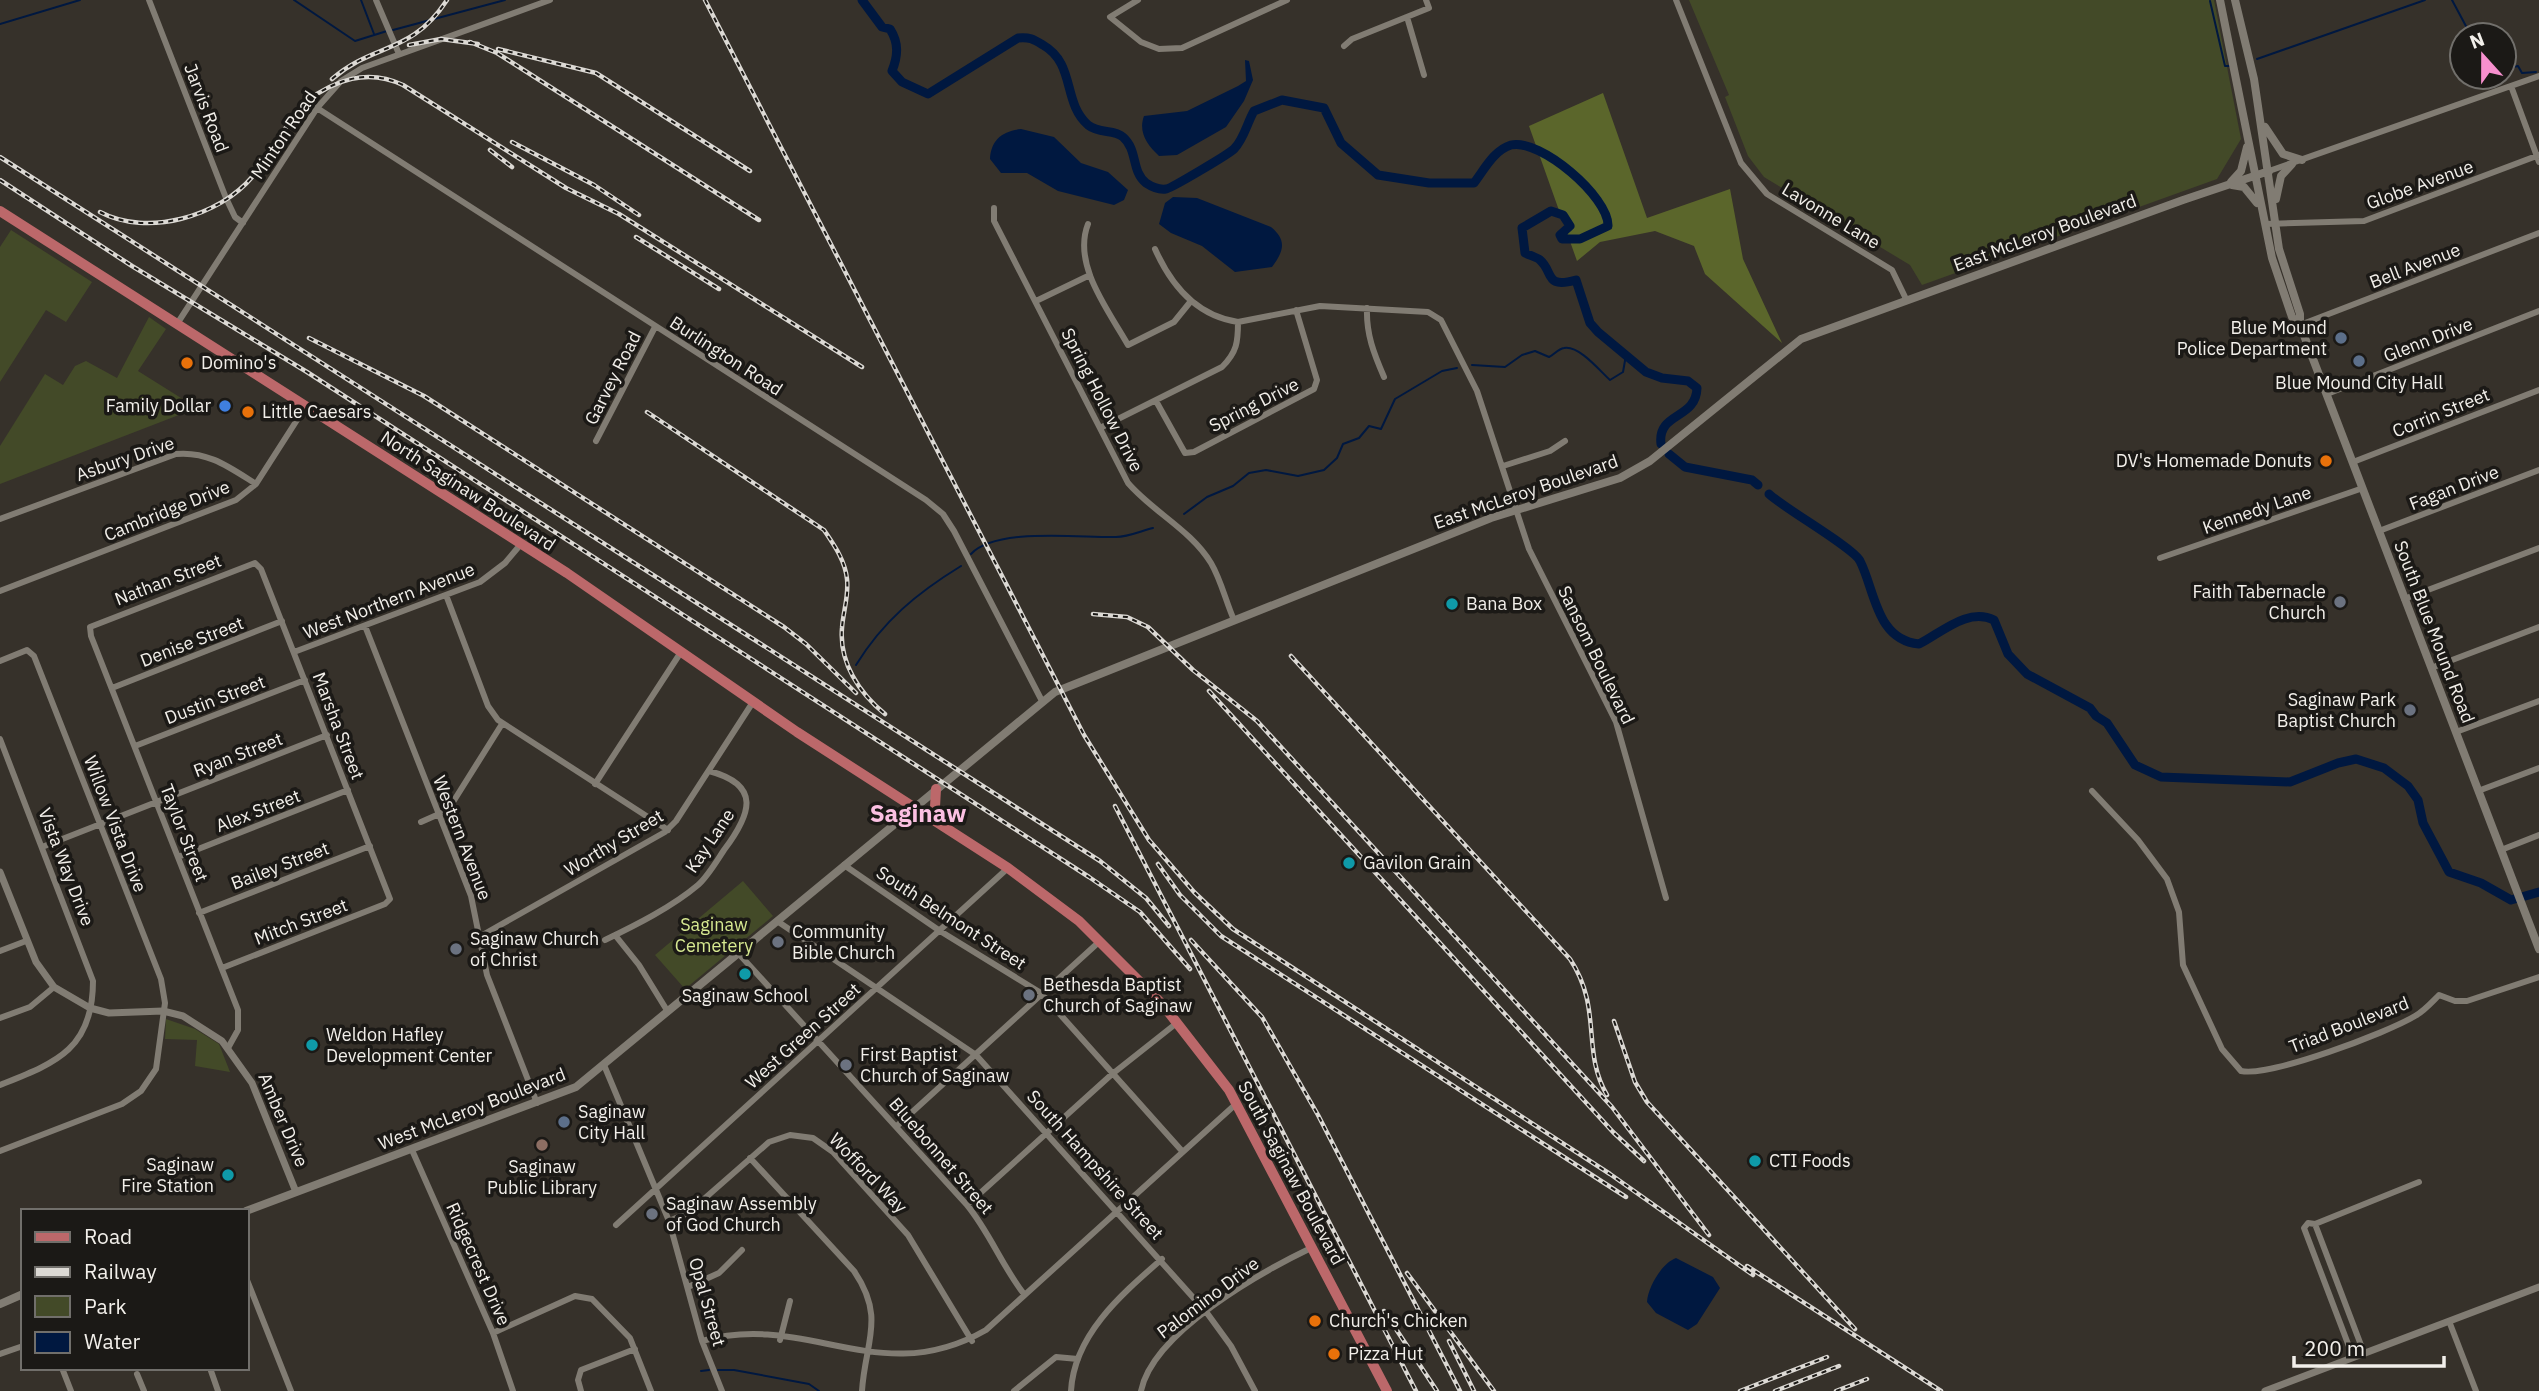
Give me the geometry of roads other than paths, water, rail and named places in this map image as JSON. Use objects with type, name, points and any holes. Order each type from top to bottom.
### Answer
[{"type":"main road","name":"South Blue Mound Road","points":[[2235,0],[2247,44],[2260,114],[2284,270],[2300,314],[2300,326]]},
{"type":"main road","name":"South Blue Mound Road","points":[[2222,1],[2261,211],[2280,286],[2292,317],[2300,326],[2327,394],[2539,949]]},
{"type":"main road","points":[[2260,114],[2280,151],[2291,159],[2302,160]]},
{"type":"main road","points":[[2226,186],[2241,171],[2248,139]]},
{"type":"main road","points":[[2274,205],[2281,176],[2292,164]]},
{"type":"main road","name":"East McLeroy Boulevard","points":[[912,807],[1042,701],[1060,690],[1516,509],[1633,471],[1793,343],[2269,172]]},
{"type":"main road","points":[[2226,186],[2244,187],[2261,211]]},
{"type":"main road","name":"North Saginaw Boulevard","points":[[0,211],[521,544],[912,807]]},
{"type":"main road","points":[[936,789],[935,807],[944,827]]},
{"type":"main road","name":"South Saginaw Boulevard","points":[[912,807],[1008,867],[1101,940],[1178,1021],[1237,1103],[1387,1391]]},
{"type":"main road","name":"West McLeroy Boulevard","points":[[248,1210],[566,1093],[604,1065],[912,807]]},
{"type":"main road","points":[[0,1304],[21,1295]]},
{"type":"street","name":"Jarvis Road","points":[[149,0],[226,198],[235,216],[243,223]]},
{"type":"street","points":[[376,0],[399,54]]},
{"type":"street","name":"Minton Road","points":[[177,324],[317,108],[350,74],[550,0]]},
{"type":"street","points":[[1138,0],[1110,18],[1141,43],[1159,49],[1182,48],[1287,0]]},
{"type":"street","points":[[1344,46],[1352,38],[1429,8],[1426,0]]},
{"type":"street","name":"Lavonne Lane","points":[[1676,0],[1741,163],[1767,194],[1892,270],[1907,301]]},
{"type":"street","points":[[1407,17],[1424,75]]},
{"type":"street","points":[[2518,84],[2539,76]]},
{"type":"street","points":[[2269,172],[2497,91]]},
{"type":"street","points":[[2513,91],[2538,158]]},
{"type":"street","name":"Burlington Road","points":[[317,108],[876,467],[943,514],[1042,701]]},
{"type":"street","name":"Globe Avenue","points":[[2265,224],[2364,221],[2538,158]]},
{"type":"street","name":"Spring Hollow Drive","points":[[994,208],[995,221],[1102,427],[1128,483],[1144,501],[1178,526],[1211,563],[1234,620]]},
{"type":"street","points":[[1088,224],[1083,249],[1090,275],[1128,345],[1174,322],[1191,301]]},
{"type":"street","name":"Bell Avenue","points":[[2300,326],[2539,233]]},
{"type":"street","points":[[1102,427],[1222,367],[1233,356],[1238,345],[1238,323],[1212,316],[1191,301],[1161,263],[1155,249]]},
{"type":"street","points":[[1036,301],[1090,275]]},
{"type":"street","name":"Sansom Boulevard","points":[[1238,323],[1320,306],[1428,312],[1441,320],[1477,391],[1536,566],[1616,722],[1666,898]]},
{"type":"street","points":[[1367,308],[1366,326],[1384,377]]},
{"type":"street","name":"Spring Drive","points":[[1156,401],[1185,453],[1194,452],[1314,390],[1317,380],[1296,310]]},
{"type":"street","name":"Glenn Drive","points":[[2327,394],[2539,311]]},
{"type":"street","name":"Garvey Road","points":[[596,441],[655,327]]},
{"type":"street","name":"Corrin Street","points":[[2353,462],[2539,390]]},
{"type":"street","name":"Cambridge Drive","points":[[0,592],[236,500],[256,484],[306,406]]},
{"type":"street","points":[[1503,466],[1550,451],[1565,441]]},
{"type":"street","name":"Asbury Drive","points":[[0,519],[176,454],[196,453],[218,459],[256,484]]},
{"type":"street","name":"Fagan Drive","points":[[2379,531],[2539,470]]},
{"type":"street","name":"Kennedy Lane","points":[[2160,558],[2362,488]]},
{"type":"street","name":"West Northern Avenue","points":[[294,652],[492,575],[521,544]]},
{"type":"street","points":[[2404,599],[2539,548]]},
{"type":"street","name":"Marsha Street","points":[[258,563],[327,735],[389,901]]},
{"type":"street","name":"Nathan Street","points":[[90,627],[258,563]]},
{"type":"street","points":[[446,595],[488,706],[502,724],[668,830]]},
{"type":"street","name":"Denise Street","points":[[112,688],[282,621]]},
{"type":"street","name":"Western Avenue","points":[[365,626],[471,896],[487,975],[537,1103]]},
{"type":"street","name":"Taylor Street","points":[[90,627],[238,1010],[238,1030],[228,1048]]},
{"type":"street","points":[[2431,668],[2539,627]]},
{"type":"street","name":"Willow Vista Drive","points":[[0,661],[30,651],[100,824],[164,1003]]},
{"type":"street","points":[[596,783],[681,652]]},
{"type":"street","name":"Dustin Street","points":[[135,746],[305,680]]},
{"type":"street","points":[[2456,732],[2539,701]]},
{"type":"street","name":"Worthy Street","points":[[479,937],[668,830],[753,702]]},
{"type":"street","points":[[421,822],[439,815],[453,803],[502,724]]},
{"type":"street","name":"Ryan Street","points":[[43,847],[327,735]]},
{"type":"street","name":"Vista Way Drive","points":[[0,739],[88,962],[93,995],[79,1039],[64,1056],[0,1085]]},
{"type":"street","points":[[2478,791],[2539,768]]},
{"type":"street","name":"Kay Lane","points":[[605,940],[699,884],[741,823],[748,805],[744,789],[724,775],[709,771]]},
{"type":"street","name":"Alex Street","points":[[178,857],[348,790]]},
{"type":"street","name":"Triad Boulevard","points":[[2092,791],[2138,839],[2167,879],[2179,912],[2183,965],[2222,1049],[2241,1071],[2272,1068],[2372,1035],[2417,1015],[2439,995],[2467,1001],[2539,977]]},
{"type":"street","points":[[2501,849],[2539,835]]},
{"type":"street","name":"Bailey Street","points":[[200,913],[370,846]]},
{"type":"street","name":"South Belmont Street","points":[[844,865],[940,931],[1041,993],[1182,1151]]},
{"type":"street","name":"West Green Street","points":[[616,1225],[1008,867]]},
{"type":"street","name":"Amber Drive","points":[[0,872],[26,941],[42,974],[54,987],[90,1008],[120,1013],[164,1003],[199,1024],[228,1048],[261,1102],[296,1192]]},
{"type":"street","name":"Mitch Street","points":[[222,968],[389,901]]},
{"type":"street","name":"South Hampshire Street","points":[[777,920],[976,1055],[1162,1259],[1207,1313],[1231,1346],[1255,1391]]},
{"type":"street","points":[[615,935],[645,973],[668,1012]]},
{"type":"street","points":[[898,1125],[1101,940]]},
{"type":"street","points":[[0,951],[26,941]]},
{"type":"street","name":"Bluebonnet Street","points":[[738,954],[898,1125],[967,1205],[991,1237],[1004,1269],[1024,1294]]},
{"type":"street","points":[[0,1018],[30,1007],[54,987]]},
{"type":"street","points":[[0,1151],[122,1104],[141,1091],[156,1069],[164,1003]]},
{"type":"street","points":[[967,1205],[1111,1074],[1178,1021]]},
{"type":"street","name":"Opal Street","points":[[604,1065],[670,1221],[702,1341],[722,1391]]},
{"type":"street","points":[[932,1359],[972,1341],[1237,1103]]},
{"type":"street","name":"Wofford Way","points":[[670,1221],[688,1213],[763,1146],[783,1136],[808,1136],[823,1143],[913,1242],[972,1341]]},
{"type":"street","name":"Ridgecrest Drive","points":[[412,1150],[494,1333],[513,1391]]},
{"type":"street","points":[[750,1158],[860,1280],[869,1298],[873,1319],[869,1360],[862,1391]]},
{"type":"street","points":[[2353,1357],[2304,1228],[2308,1223],[2315,1224],[2419,1182]]},
{"type":"street","points":[[2315,1224],[2364,1353]]},
{"type":"street","name":"Palomino Drive","points":[[1140,1391],[1157,1355],[1207,1313],[1257,1276],[1313,1247]]},
{"type":"street","points":[[688,1287],[719,1273],[743,1250]]},
{"type":"street","points":[[1071,1391],[1078,1359],[1106,1311],[1162,1259]]},
{"type":"street","points":[[248,1283],[291,1391]]},
{"type":"street","points":[[2265,1391],[2539,1287]]},
{"type":"street","points":[[494,1333],[575,1296],[592,1299],[630,1338],[651,1391]]},
{"type":"street","points":[[780,1340],[790,1301]]},
{"type":"street","points":[[2449,1321],[2476,1391]]},
{"type":"street","points":[[702,1341],[737,1334],[780,1340],[880,1362]]},
{"type":"street","points":[[0,1354],[21,1347]]},
{"type":"street","points":[[581,1391],[578,1380],[581,1370],[635,1349]]},
{"type":"street","points":[[1014,1391],[1056,1357],[1078,1359]]},
{"type":"street","points":[[63,1370],[71,1391]]},
{"type":"street","points":[[211,1370],[218,1391]]},
{"type":"street","points":[[137,1374],[144,1391]]},
{"type":"water","points":[[1245,60],[1249,61],[1253,80],[1244,101],[1226,127],[1177,155],[1159,156],[1145,138],[1142,127],[1144,116],[1187,111],[1238,86],[1246,81]]},
{"type":"water","points":[[1021,129],[1054,137],[1081,163],[1108,172],[1128,190],[1124,200],[1114,205],[1058,191],[1027,173],[1001,173],[990,159],[995,142],[1003,134]]},
{"type":"water","points":[[1173,197],[1197,198],[1271,227],[1282,241],[1276,261],[1272,267],[1235,272],[1202,246],[1171,233],[1159,224],[1165,203]]},
{"type":"water","points":[[1676,1258],[1713,1277],[1720,1288],[1697,1324],[1688,1330],[1656,1313],[1647,1302],[1657,1276]]},
{"type":"waterway","points":[[0,24],[80,0]]},
{"type":"waterway","points":[[294,0],[355,41],[387,31]]},
{"type":"waterway","points":[[361,0],[374,34]]},
{"type":"waterway","points":[[393,30],[505,0]]},
{"type":"waterway","points":[[862,0],[882,27],[890,29],[893,34],[897,50],[892,71],[902,82],[928,94],[1018,38],[1031,39],[1043,45],[1060,62],[1080,116],[1092,128],[1123,137],[1131,148],[1141,178],[1158,189],[1170,187],[1230,152],[1240,141],[1254,111],[1282,100],[1324,108],[1341,143],[1378,175],[1429,183],[1474,183],[1499,151],[1511,145],[1524,145],[1539,151],[1571,172],[1585,186],[1597,200],[1608,226],[1580,239],[1562,239],[1560,235],[1570,226],[1563,215],[1551,211],[1522,228],[1525,253],[1540,260],[1554,281],[1576,280],[1590,323],[1646,372],[1662,378],[1688,381],[1697,388],[1690,406],[1665,426],[1661,434],[1661,444]]},
{"type":"waterway","points":[[2257,59],[2425,0]]},
{"type":"waterway","points":[[2452,0],[2463,21]]},
{"type":"waterway","points":[[2210,1],[2225,66],[2229,66]]},
{"type":"waterway","points":[[2518,66],[2522,73],[2536,72]]},
{"type":"waterway","points":[[1472,365],[1505,367],[1522,355],[1535,351],[1549,357],[1562,349],[1570,348],[1583,354],[1610,380],[1623,372],[1626,355]]},
{"type":"waterway","points":[[1184,514],[1207,497],[1233,486],[1249,473],[1266,470],[1298,476],[1324,470],[1337,458],[1343,444],[1359,438],[1369,426],[1381,429],[1395,399],[1442,371],[1457,368]]},
{"type":"waterway","points":[[1669,454],[1685,467],[1752,480],[1758,485]]},
{"type":"waterway","points":[[1769,494],[1855,555],[1860,561],[1879,612],[1894,633],[1919,644],[1965,619],[1984,617],[1994,620],[2008,654],[2027,674],[2090,708],[2107,723],[2135,765],[2161,777],[2290,782],[2338,763],[2356,759],[2384,768],[2408,786],[2418,800],[2423,823],[2449,872],[2481,883],[2511,900],[2539,892]]},
{"type":"waterway","points":[[971,554],[999,540],[1019,537],[1121,537],[1153,528]]},
{"type":"waterway","points":[[856,665],[889,621],[930,587],[961,566]]},
{"type":"waterway","points":[[701,1371],[709,1370]]},
{"type":"waterway","points":[[718,1370],[734,1370],[809,1384],[819,1391]]},
{"type":"railway","points":[[332,79],[348,67],[420,30],[447,0]]},
{"type":"railway","points":[[705,0],[1084,735],[1149,840],[1194,892],[1233,929],[1610,1174],[1753,1275]]},
{"type":"railway","points":[[409,45],[441,39],[478,44]]},
{"type":"railway","points":[[470,42],[497,53],[759,220]]},
{"type":"railway","points":[[498,49],[596,73],[750,171]]},
{"type":"railway","points":[[305,102],[340,82],[352,79],[377,77],[403,85],[566,188],[619,214],[862,367]]},
{"type":"railway","points":[[100,212],[139,223],[160,222],[181,219],[221,202],[253,176],[294,116],[311,98]]},
{"type":"railway","points":[[512,142],[594,185],[639,215]]},
{"type":"railway","points":[[490,150],[512,167]]},
{"type":"railway","points":[[0,157],[1100,861],[1146,898],[1169,926]]},
{"type":"railway","points":[[0,180],[132,266],[307,372],[1089,877],[1140,912],[1190,969]]},
{"type":"railway","points":[[636,237],[719,289]]},
{"type":"railway","points":[[309,338],[424,396],[784,627],[806,644],[856,693]]},
{"type":"railway","points":[[647,412],[824,530],[846,572],[847,592],[842,641],[847,665],[859,687],[885,714]]},
{"type":"railway","points":[[1093,614],[1127,617],[1148,627],[1193,670],[1257,721],[1612,1107],[1709,1235]]},
{"type":"railway","points":[[1291,656],[1570,959],[1586,995],[1595,1062],[1607,1095]]},
{"type":"railway","points":[[1209,691],[1613,1132],[1644,1161]]},
{"type":"railway","points":[[1115,806],[1416,1391]]},
{"type":"railway","points":[[1158,864],[1180,895],[1221,936],[1626,1197]]},
{"type":"railway","points":[[1191,940],[1262,1017],[1318,1115],[1460,1391]]},
{"type":"railway","points":[[1614,1021],[1635,1082],[1647,1102],[1855,1329]]},
{"type":"railway","points":[[1747,1266],[1941,1391]]},
{"type":"railway","points":[[1407,1273],[1494,1391]]},
{"type":"railway","points":[[1384,1311],[1437,1391]]},
{"type":"railway","points":[[1449,1341],[1474,1391]]},
{"type":"railway","points":[[1740,1391],[1827,1357]]},
{"type":"railway","points":[[1775,1391],[1839,1366]]},
{"type":"railway","points":[[1836,1391],[1867,1379]]},
{"type":"place","name":"Blue Mound Police Department","points":[[2341,338]]},
{"type":"place","name":"Blue Mound City Hall","points":[[2359,361]]},
{"type":"place","name":"Domino's","points":[[187,363]]},
{"type":"place","name":"Family Dollar","points":[[225,406]]},
{"type":"place","name":"Little Caesars","points":[[248,412]]},
{"type":"place","name":"DV's Homemade Donuts","points":[[2326,461]]},
{"type":"place","name":"Faith Tabernacle Church","points":[[2340,602]]},
{"type":"place","name":"Bana Box","points":[[1452,604]]},
{"type":"place","name":"Saginaw Park Baptist Church","points":[[2410,710]]},
{"type":"place","name":"Gavilon Grain","points":[[1349,863]]},
{"type":"place","name":"Community Bible Church","points":[[778,942]]},
{"type":"place","name":"Saginaw Church of Christ","points":[[456,949]]},
{"type":"place","name":"Saginaw School","points":[[745,974]]},
{"type":"place","name":"Bethesda Baptist Church of Saginaw","points":[[1029,995]]},
{"type":"place","name":"Weldon Hafley Development Center","points":[[312,1045]]},
{"type":"place","name":"First Baptist Church of Saginaw","points":[[846,1065]]},
{"type":"place","name":"Saginaw City Hall","points":[[564,1122]]},
{"type":"place","name":"Saginaw Public Library","points":[[542,1145]]},
{"type":"place","name":"CTI Foods","points":[[1755,1161]]},
{"type":"place","name":"Saginaw Fire Station","points":[[228,1175]]},
{"type":"place","name":"Saginaw Assembly of God Church","points":[[652,1214]]},
{"type":"place","name":"Church's Chicken","points":[[1315,1321]]},
{"type":"place","name":"Pizza Hut","points":[[1334,1354]]},
{"type":"district","name":"Saginaw","points":[[918,814]]},
{"type":"park label","name":"Saginaw Cemetery","points":[[714,935]]}]
